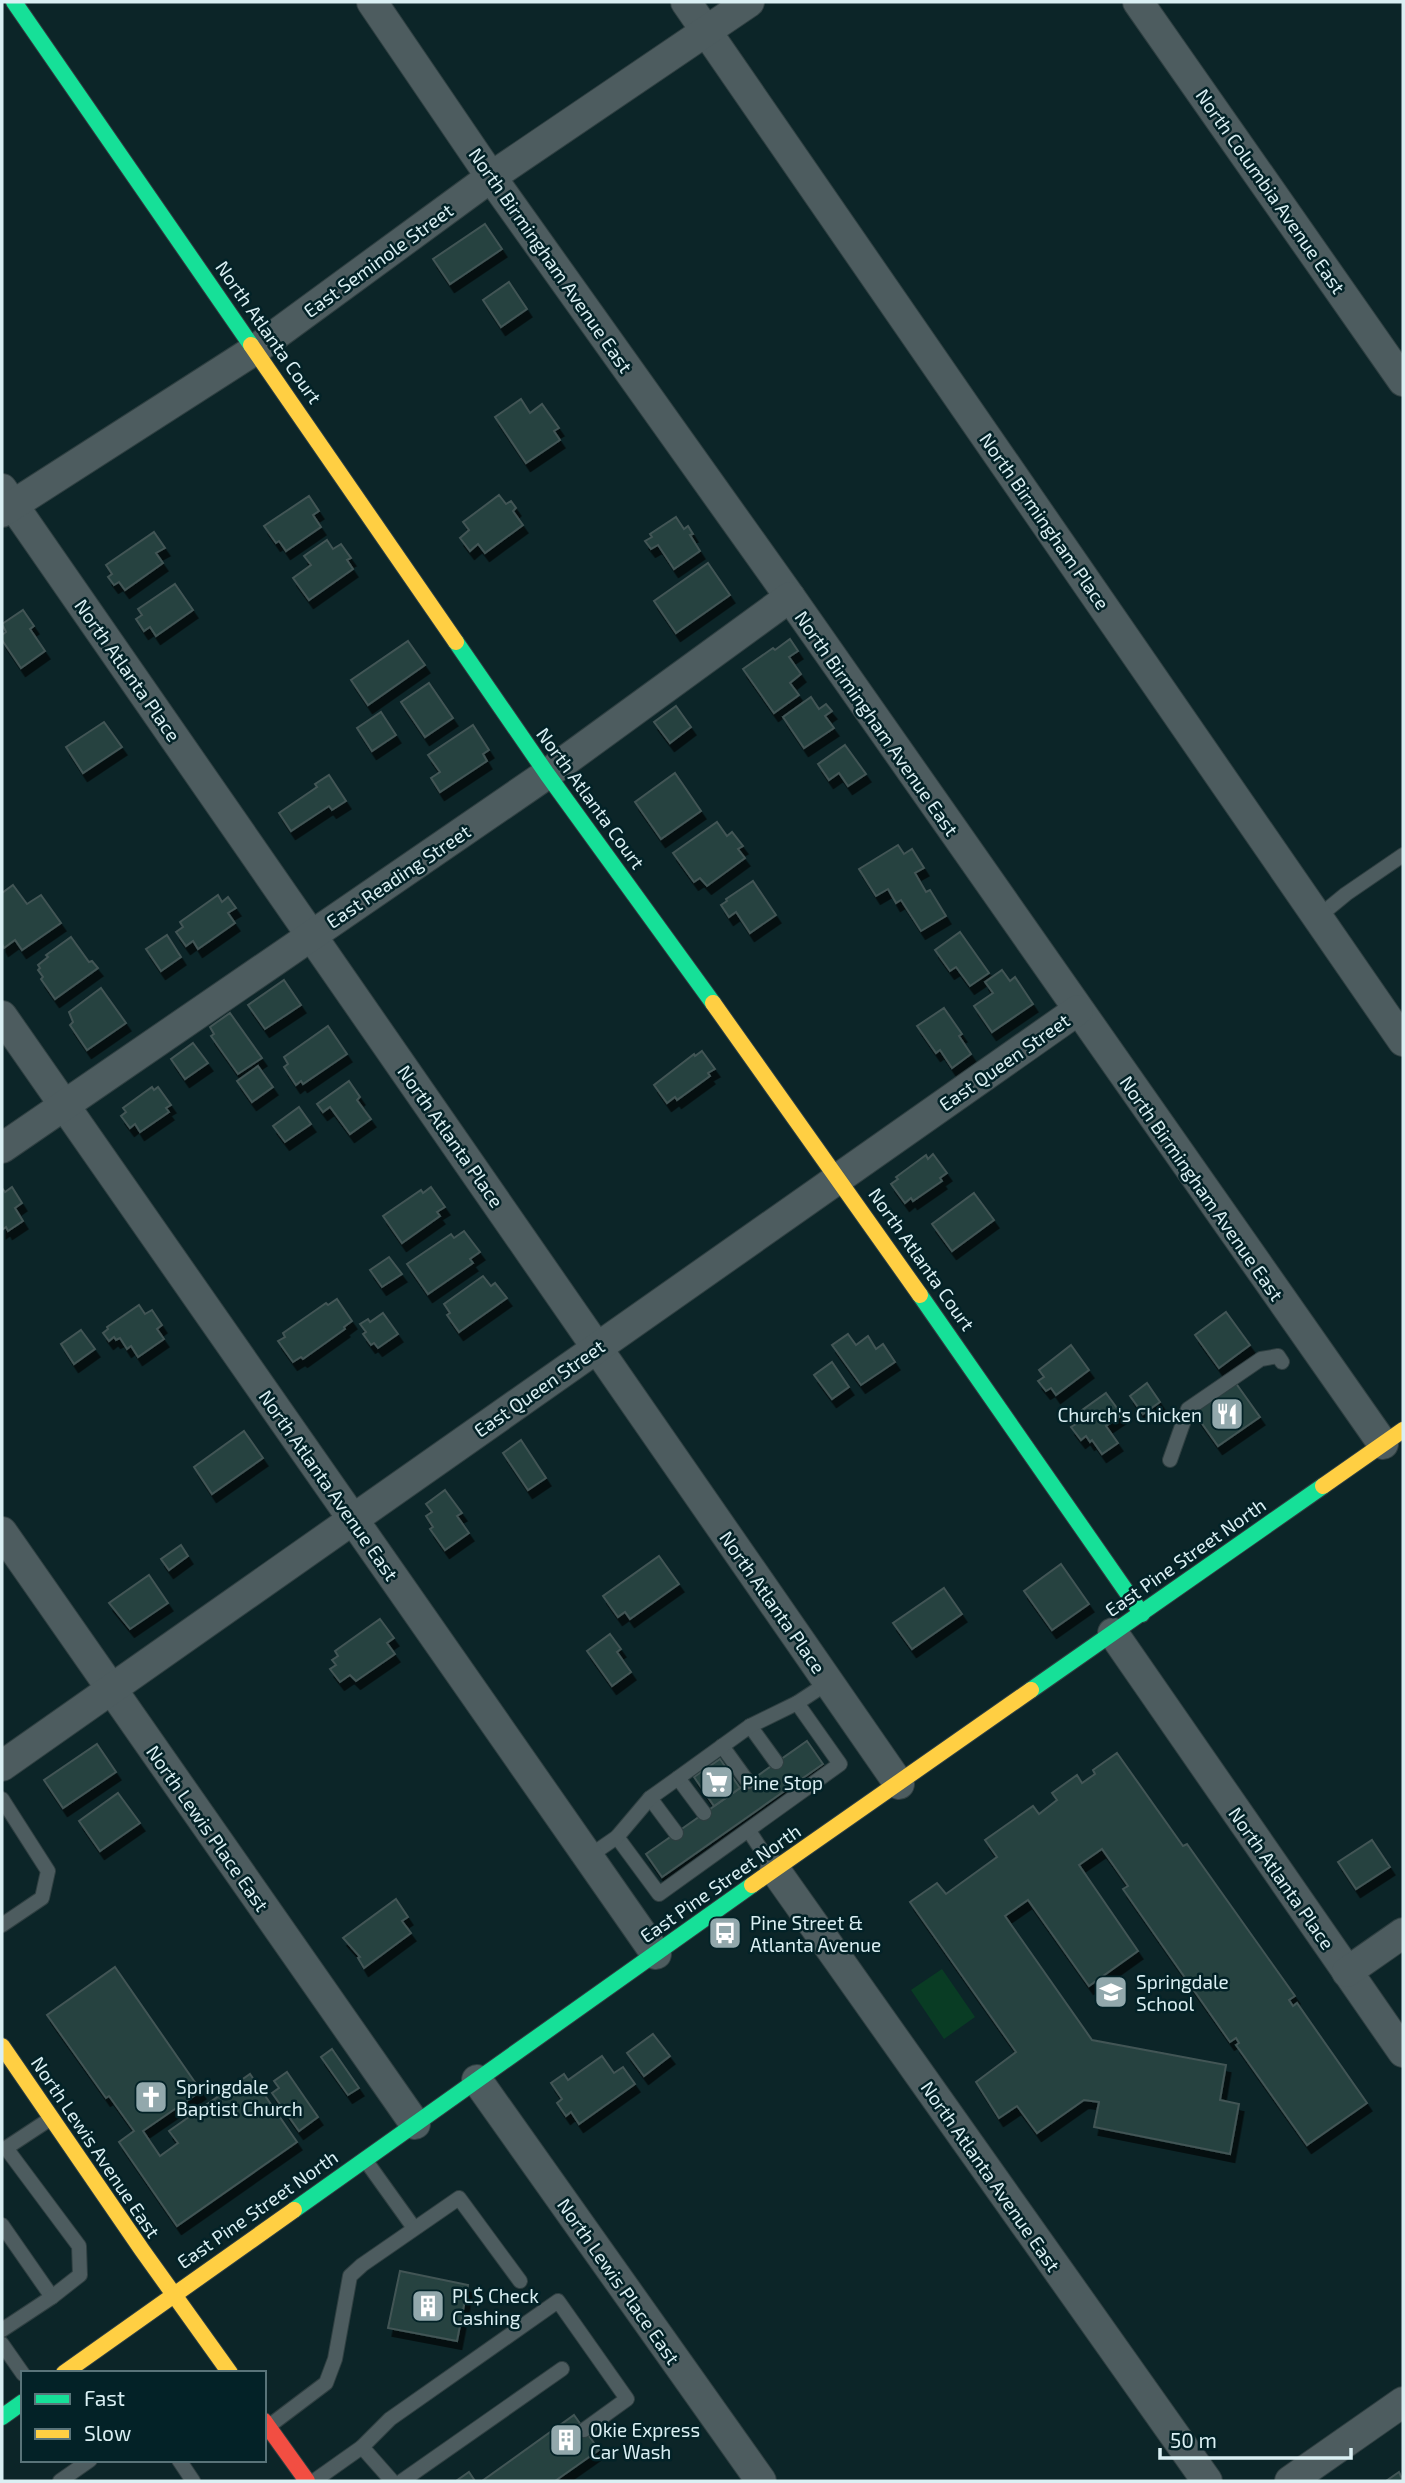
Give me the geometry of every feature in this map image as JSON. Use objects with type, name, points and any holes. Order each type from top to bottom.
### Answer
[{"type":"main road","name":"North Atlanta Court","points":[[14,2],[547,774],[839,1178],[1142,1614]]},
{"type":"main road","name":"East Pine Street North","points":[[67,2371],[1393,1437]]},
{"type":"main road","name":"North Lewis Avenue East","points":[[2,2046],[229,2371]]},
{"type":"main road","points":[[2,2417],[21,2403]]},
{"type":"main road","points":[[266,2424],[307,2481]]},
{"type":"street","name":"North Birmingham Avenue East","points":[[372,2],[491,177],[790,597],[1077,1010],[1393,1437]]},
{"type":"street","name":"North Birmingham Place","points":[[687,2],[1403,1041]]},
{"type":"street","name":"East Seminole Street","points":[[5,502],[256,349],[491,177],[749,2]]},
{"type":"street","name":"North Columbia Avenue East","points":[[1138,2],[1403,381]]},
{"type":"street","name":"North Atlanta Place","points":[[5,502],[312,936],[899,1784]]},
{"type":"street","name":"East Reading Street","points":[[2,1147],[547,774],[790,597]]},
{"type":"street","name":"East Queen Street","points":[[2,1766],[1077,1010]]},
{"type":"street","name":"North Atlanta Avenue East","points":[[2,1016],[656,1954]]},
{"type":"street","name":"North Lewis Place East","points":[[2,1532],[415,2124]]},
{"type":"street","name":"North Atlanta Place","points":[[1113,1633],[1403,2052]]},
{"type":"street","name":"North Atlanta Avenue East","points":[[775,1870],[1207,2481]]},
{"type":"street","points":[[1347,1972],[1403,1933]]},
{"type":"street","name":"North Lewis Place East","points":[[477,2080],[761,2481]]},
{"type":"street","points":[[1290,2481],[1403,2402]]},
{"type":"lane","points":[[1318,917],[1403,855]]},
{"type":"lane","points":[[1170,1460],[1188,1409],[1261,1359],[1278,1356],[1282,1362]]},
{"type":"lane","points":[[588,1857],[617,1837],[650,1798],[750,1726],[797,1703],[828,1682]]},
{"type":"lane","points":[[617,1837],[659,1894],[696,1861],[724,1841],[749,1831],[769,1809],[840,1764],[797,1703]]},
{"type":"lane","points":[[750,1726],[776,1762]]},
{"type":"lane","points":[[722,1746],[748,1782]]},
{"type":"lane","points":[[678,1778],[704,1813]]},
{"type":"lane","points":[[650,1798],[676,1833]]},
{"type":"lane","points":[[2,1799],[48,1871],[42,1898],[2,1926]]},
{"type":"lane","points":[[749,1831],[775,1870]]},
{"type":"lane","points":[[2,2330],[80,2276],[79,2246],[3,2147],[51,2118]]},
{"type":"lane","points":[[365,2160],[414,2228]]},
{"type":"lane","points":[[266,2424],[326,2384],[335,2359],[350,2276],[459,2197],[520,2281]]},
{"type":"lane","points":[[2,2225],[52,2297]]},
{"type":"lane","points":[[314,2481],[362,2447],[390,2419],[558,2301],[628,2399],[584,2430]]},
{"type":"lane","points":[[2,2344],[21,2371]]},
{"type":"lane","points":[[401,2481],[562,2369]]},
{"type":"lane","points":[[362,2447],[392,2481]]},
{"type":"lane","points":[[60,2481],[87,2462]]},
{"type":"lane","points":[[179,2462],[193,2481]]},
{"type":"green space","points":[[942,1969],[975,2017],[944,2039],[911,1990]]},
{"type":"building","points":[[485,224],[502,249],[450,284],[433,259]]},
{"type":"building","points":[[509,282],[527,309],[501,327],[483,300]]},
{"type":"building","points":[[521,399],[530,413],[542,404],[559,428],[554,431],[560,440],[526,463],[495,417]]},
{"type":"building","points":[[499,495],[506,504],[511,501],[516,508],[513,511],[523,525],[485,553],[478,544],[470,551],[460,538],[469,530],[463,522]]},
{"type":"building","points":[[309,496],[319,511],[313,515],[321,527],[286,551],[279,541],[276,543],[264,526]]},
{"type":"building","points":[[676,517],[684,529],[688,526],[700,551],[674,569],[658,545],[651,549],[645,541],[652,537],[650,534]]},
{"type":"building","points":[[154,532],[165,548],[156,553],[163,563],[125,590],[119,582],[114,585],[108,577],[112,574],[106,565]]},
{"type":"building","points":[[327,540],[333,549],[341,544],[351,558],[347,560],[353,569],[309,600],[293,578],[311,565],[304,556]]},
{"type":"building","points":[[708,563],[730,595],[676,633],[654,601]]},
{"type":"building","points":[[175,584],[193,610],[156,636],[150,627],[144,631],[136,619],[142,615],[138,609]]},
{"type":"building","points":[[23,610],[34,626],[30,629],[45,651],[21,668],[2,640],[2,635],[6,632],[2,624]]},
{"type":"building","points":[[790,639],[798,651],[789,657],[801,674],[790,683],[799,695],[774,713],[743,669]]},
{"type":"building","points":[[408,641],[425,665],[368,705],[351,680]]},
{"type":"building","points":[[429,683],[453,718],[425,737],[401,702]]},
{"type":"building","points":[[811,697],[819,709],[826,704],[832,711],[825,716],[834,728],[804,748],[783,717]]},
{"type":"building","points":[[676,706],[691,727],[670,743],[654,722]]},
{"type":"building","points":[[381,712],[396,735],[372,751],[357,728]]},
{"type":"building","points":[[104,722],[122,747],[83,773],[66,747]]},
{"type":"building","points":[[473,725],[489,750],[483,754],[487,761],[440,792],[431,778],[440,772],[428,755]]},
{"type":"building","points":[[845,745],[866,774],[848,786],[839,773],[829,780],[818,764]]},
{"type":"building","points":[[675,773],[701,811],[661,839],[635,802]]},
{"type":"building","points":[[329,775],[346,801],[332,810],[329,806],[291,831],[279,813],[317,787],[315,784]]},
{"type":"building","points":[[717,822],[727,836],[732,832],[743,846],[738,849],[745,858],[707,886],[700,878],[694,882],[673,853]]},
{"type":"building","points":[[898,845],[904,854],[912,849],[924,868],[915,873],[926,892],[930,890],[946,916],[921,931],[901,900],[896,903],[888,889],[876,896],[859,869]]},
{"type":"building","points":[[753,881],[776,915],[750,933],[736,912],[729,917],[721,905]]},
{"type":"building","points":[[13,885],[27,904],[41,895],[61,923],[22,950],[15,940],[4,948],[2,944],[2,893]]},
{"type":"building","points":[[218,895],[222,902],[228,897],[236,908],[228,913],[235,923],[198,949],[193,941],[186,946],[176,932],[183,927],[180,922]]},
{"type":"building","points":[[960,932],[989,973],[970,986],[956,967],[950,971],[935,950]]},
{"type":"building","points":[[167,935],[181,957],[161,971],[146,949]]},
{"type":"building","points":[[71,937],[89,962],[92,961],[98,968],[55,999],[41,979],[43,977],[38,965],[48,957],[46,955]]},
{"type":"building","points":[[1002,970],[1010,981],[1015,977],[1033,1004],[992,1032],[974,1006],[993,993],[985,982]]},
{"type":"building","points":[[284,980],[301,1005],[265,1029],[248,1005]]},
{"type":"building","points":[[101,988],[126,1023],[87,1050],[70,1025],[73,1022],[69,1012]]},
{"type":"building","points":[[944,1008],[962,1034],[959,1036],[971,1054],[952,1068],[940,1050],[936,1053],[917,1026]]},
{"type":"building","points":[[230,1013],[262,1058],[238,1074],[211,1036],[214,1034],[210,1027]]},
{"type":"building","points":[[328,1026],[347,1054],[303,1084],[301,1081],[296,1085],[284,1067],[288,1064],[284,1057]]},
{"type":"building","points":[[193,1043],[208,1063],[185,1079],[171,1059]]},
{"type":"building","points":[[702,1051],[715,1069],[708,1073],[710,1076],[677,1100],[675,1097],[667,1103],[654,1085],[694,1054],[695,1056]]},
{"type":"building","points":[[258,1066],[273,1087],[252,1102],[237,1081]]},
{"type":"building","points":[[349,1081],[360,1097],[357,1100],[371,1119],[350,1134],[330,1107],[323,1112],[317,1104]]},
{"type":"building","points":[[152,1087],[154,1090],[158,1087],[171,1105],[166,1108],[169,1112],[140,1132],[135,1124],[130,1128],[121,1116],[126,1112],[123,1108]]},
{"type":"building","points":[[299,1107],[311,1124],[285,1142],[273,1126]]},
{"type":"building","points":[[933,1154],[947,1173],[940,1178],[942,1181],[913,1201],[911,1198],[905,1203],[891,1184],[898,1179],[896,1177],[926,1155],[928,1159]]},
{"type":"building","points":[[12,1187],[22,1203],[15,1208],[23,1221],[8,1231],[6,1227],[2,1230],[2,1188],[5,1192]]},
{"type":"building","points":[[431,1187],[445,1207],[437,1212],[440,1216],[402,1243],[383,1216],[421,1190],[423,1193]]},
{"type":"building","points":[[974,1193],[994,1220],[952,1251],[932,1224]]},
{"type":"building","points":[[464,1231],[480,1252],[470,1259],[473,1263],[428,1294],[407,1264],[451,1234],[454,1238]]},
{"type":"building","points":[[389,1257],[402,1274],[382,1287],[370,1270]]},
{"type":"building","points":[[483,1276],[491,1286],[495,1283],[507,1298],[459,1332],[447,1315],[450,1313],[444,1304]]},
{"type":"building","points":[[337,1299],[352,1321],[303,1359],[301,1357],[293,1362],[278,1341],[285,1337],[283,1333],[326,1303],[328,1305]]},
{"type":"building","points":[[139,1305],[145,1314],[152,1310],[162,1325],[157,1329],[164,1339],[138,1357],[131,1346],[127,1349],[120,1338],[116,1340],[114,1337],[109,1341],[103,1333],[107,1327]]},
{"type":"building","points":[[1226,1312],[1250,1345],[1219,1368],[1195,1335]]},
{"type":"building","points":[[383,1313],[398,1334],[378,1348],[374,1343],[371,1345],[360,1324],[368,1319],[370,1322]]},
{"type":"building","points":[[81,1330],[95,1349],[74,1364],[61,1344]]},
{"type":"building","points":[[848,1334],[856,1345],[868,1336],[876,1349],[883,1344],[895,1362],[861,1385],[832,1345]]},
{"type":"building","points":[[1071,1345],[1089,1370],[1056,1395],[1051,1388],[1046,1391],[1038,1381],[1044,1377],[1039,1370]]},
{"type":"building","points":[[832,1362],[849,1387],[832,1399],[814,1375]]},
{"type":"building","name":"Church's Chicken","points":[[1235,1382],[1260,1417],[1218,1446],[1193,1411]]},
{"type":"building","points":[[1147,1383],[1160,1402],[1143,1414],[1130,1396]]},
{"type":"building","points":[[1106,1393],[1122,1415],[1106,1426],[1118,1443],[1102,1454],[1086,1436],[1081,1440],[1071,1427],[1076,1424],[1071,1418]]},
{"type":"building","points":[[244,1431],[263,1458],[212,1494],[194,1467]]},
{"type":"building","points":[[521,1440],[546,1478],[528,1490],[503,1453]]},
{"type":"building","points":[[445,1490],[462,1513],[457,1516],[469,1533],[445,1550],[430,1529],[433,1527],[426,1516],[432,1512],[426,1504]]},
{"type":"building","points":[[181,1545],[188,1556],[169,1570],[161,1559]]},
{"type":"building","points":[[659,1556],[679,1584],[630,1619],[625,1612],[618,1617],[603,1596]]},
{"type":"building","points":[[1061,1564],[1089,1604],[1052,1630],[1024,1591]]},
{"type":"building","points":[[149,1575],[168,1603],[130,1629],[109,1603]]},
{"type":"building","points":[[944,1588],[962,1614],[912,1649],[893,1623]]},
{"type":"building","points":[[380,1619],[394,1638],[387,1643],[395,1654],[356,1681],[350,1675],[340,1682],[330,1669],[336,1665],[332,1660],[338,1656],[335,1651]]},
{"type":"building","points":[[610,1634],[621,1649],[617,1652],[631,1672],[612,1686],[587,1651]]},
{"type":"building","name":"Pine Stop","points":[[807,1741],[823,1764],[662,1877],[646,1854]]},
{"type":"building","points":[[97,1744],[116,1772],[63,1808],[44,1780]]},
{"type":"building","points":[[1117,1753],[1183,1846],[1187,1844],[1295,1996],[1289,2000],[1293,2006],[1297,2003],[1367,2103],[1307,2145],[1236,2045],[1239,2043],[1236,2038],[1230,2042],[1123,1889],[1128,1886],[1102,1849],[1079,1865],[1138,1951],[1089,1986],[1028,1900],[1005,1916],[1092,2040],[1226,2065],[1220,2100],[1239,2104],[1230,2154],[1094,2127],[1099,2102],[1084,2100],[1037,2133],[1017,2106],[999,2118],[976,2082],[1016,2052],[910,1902],[937,1883],[946,1894],[997,1857],[985,1840],[1033,1806],[1039,1814],[1057,1800],[1052,1793],[1077,1775],[1082,1783],[1095,1774],[1093,1770]]},
{"type":"building","name":"Pine Stop","points":[[720,1759],[740,1788],[714,1806],[694,1777]]},
{"type":"building","points":[[118,1793],[140,1823],[100,1851],[79,1821]]},
{"type":"building","points":[[1372,1840],[1390,1867],[1356,1889],[1338,1862]]},
{"type":"building","points":[[396,1899],[408,1917],[402,1921],[411,1933],[364,1968],[358,1958],[360,1957],[343,1938]]},
{"type":"building","name":"Springdale Baptist Church","points":[[115,1967],[201,2091],[143,2131],[160,2156],[178,2143],[169,2131],[250,2074],[297,2142],[177,2226],[119,2142],[134,2131],[109,2096],[106,2098],[47,2015]]},
{"type":"building","points":[[653,2034],[670,2056],[644,2076],[627,2053]]},
{"type":"building","points":[[332,2049],[359,2088],[348,2095],[321,2057]]},
{"type":"building","points":[[602,2056],[614,2073],[623,2067],[635,2084],[579,2124],[571,2112],[566,2116],[557,2103],[562,2099],[551,2083],[564,2074],[568,2080]]},
{"type":"building","points":[[287,2072],[318,2117],[299,2131],[272,2093],[279,2088],[274,2081]]},
{"type":"building","name":"PL$ Check Cashing","points":[[400,2271],[468,2285],[457,2341],[388,2328]]},
{"type":"building","name":"Okie Express Car Wash","points":[[574,2415],[599,2450],[555,2481],[482,2481]]},
{"type":"building","points":[[469,2472],[475,2481],[456,2481]]},
{"type":"building","points":[[1399,2472],[1403,2481],[1386,2481]]},
{"type":"traffic: fast","points":[[14,2],[251,345]]},
{"type":"traffic: fast","points":[[456,642],[547,774],[713,1003]]},
{"type":"traffic: fast","points":[[920,1295],[1142,1614]]},
{"type":"traffic: fast","points":[[1031,1690],[1323,1486]]},
{"type":"traffic: fast","points":[[294,2210],[752,1885]]},
{"type":"traffic: fast","points":[[2,2417],[21,2403]]},
{"type":"traffic: slow","points":[[251,345],[456,642]]},
{"type":"traffic: slow","points":[[713,1003],[920,1295]]},
{"type":"traffic: slow","points":[[1323,1486],[1403,1430]]},
{"type":"traffic: slow","points":[[752,1885],[1031,1690]]},
{"type":"traffic: slow","points":[[2,2046],[229,2371]]},
{"type":"traffic: slow","points":[[67,2371],[294,2210]]},
{"type":"traffic: jam","points":[[266,2424],[307,2481]]},
{"type":"place","name":"Church's Chicken","points":[[1227,1414]]},
{"type":"place","name":"Pine Stop","points":[[717,1782]]},
{"type":"place","name":"Pine Street & Atlanta Avenue","points":[[725,1933]]},
{"type":"place","name":"Springdale School","points":[[1111,1992]]},
{"type":"place","name":"Springdale Baptist Church","points":[[151,2097]]},
{"type":"place","name":"PL$ Check Cashing","points":[[428,2306]]},
{"type":"place","name":"Okie Express Car Wash","points":[[566,2440]]}]
